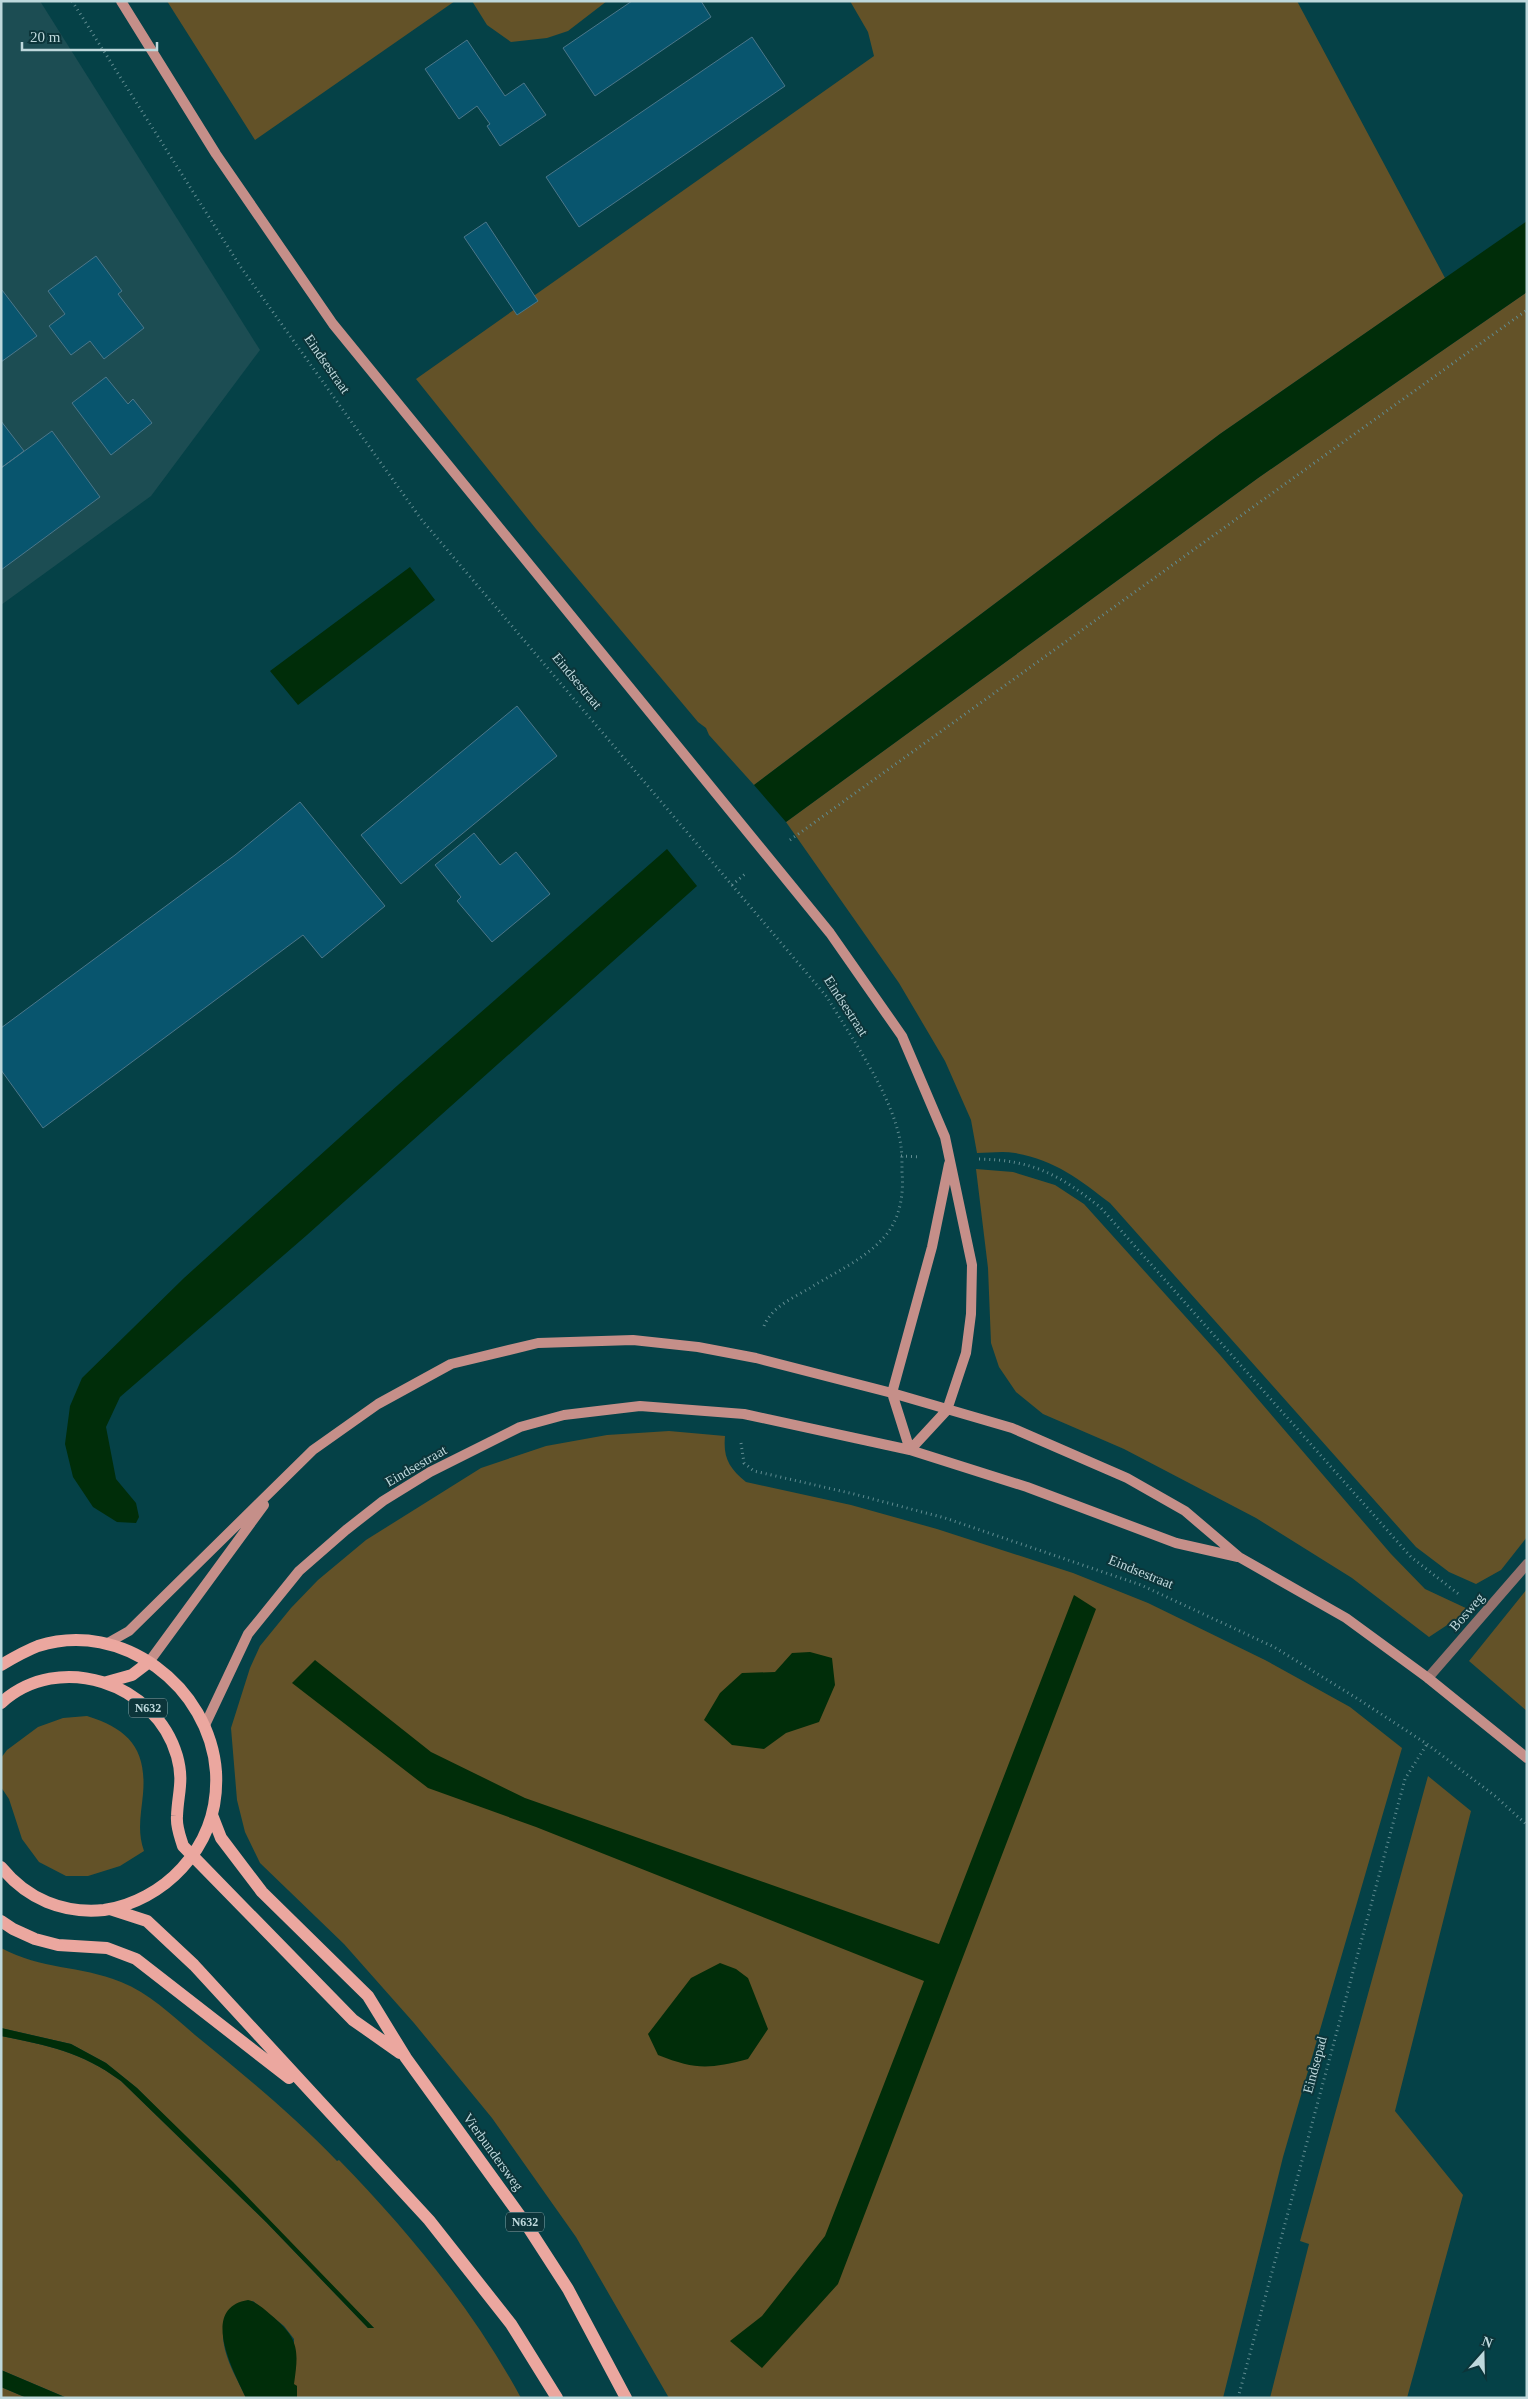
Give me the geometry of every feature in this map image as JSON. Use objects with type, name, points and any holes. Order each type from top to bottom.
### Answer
[{"type":"main road","name":"N632","points":[[1,1665],[19,1654],[40,1646],[69,1642],[106,1644],[128,1651],[149,1662],[175,1682],[192,1702],[205,1724],[212,1743],[217,1792],[212,1816],[193,1856],[177,1874],[157,1890],[134,1902],[110,1909],[89,1911],[67,1909],[47,1903],[16,1884],[1,1867]]},
{"type":"main road","name":"N632","points":[[107,1682],[132,1675],[149,1662]]},
{"type":"main road","name":"N632","points":[[1,1703],[25,1687],[45,1680],[66,1677],[87,1677],[107,1682],[126,1691],[143,1703],[158,1718],[169,1735],[181,1775],[178,1829],[183,1846],[193,1856]]},
{"type":"main road","name":"Vierbundersweg","points":[[212,1816],[221,1838],[262,1892],[368,1996],[406,2058],[526,2224],[568,2289],[626,2398]]},
{"type":"main road","name":"Vierbundersweg","points":[[193,1856],[353,2020],[406,2058]]},
{"type":"main road","name":"N632","points":[[110,1909],[147,1921],[194,1965],[429,2220],[511,2324],[557,2398]]},
{"type":"main road","name":"N632","points":[[1,1921],[35,1939],[58,1945],[107,1948],[136,1960],[316,2099]]},
{"type":"street","name":"Eindsestraat","points":[[121,1],[216,154],[332,324],[830,933],[902,1036],[946,1137],[972,1265],[971,1314],[966,1353],[947,1410],[910,1450]]},
{"type":"street","name":"Eindsestraat","points":[[892,1393],[932,1248],[950,1158]]},
{"type":"street","name":"Eindsestraat","points":[[106,1644],[129,1631],[313,1450],[378,1404],[451,1364],[538,1343],[633,1340],[698,1347],[756,1358],[892,1393],[1012,1428],[1126,1478],[1185,1510],[1239,1557],[1346,1618],[1428,1678],[1527,1758]]},
{"type":"street","points":[[892,1393],[910,1450]]},
{"type":"street","name":"Eindsestraat","points":[[205,1724],[248,1634],[299,1571],[346,1530],[384,1500],[430,1472],[520,1428],[564,1415],[640,1406],[744,1414],[910,1450],[1028,1487],[1176,1543],[1239,1557]]},
{"type":"street","name":"Eindsestraat","points":[[149,1662],[284,1478]]},
{"type":"street","name":"Bosweg","points":[[1428,1678],[1527,1564]]},
{"type":"path","name":"Eindsestraat","points":[[72,1],[240,266],[421,519],[827,997],[877,1082],[893,1117],[901,1145],[903,1183],[901,1206],[886,1236],[869,1252],[778,1308],[765,1321],[756,1358]]},
{"type":"path","points":[[732,885],[768,856],[1527,310]]},
{"type":"path","points":[[950,1158],[991,1159],[1038,1166],[1074,1186],[1102,1208],[1410,1557],[1450,1590],[1485,1611]]},
{"type":"path","name":"Eindsestraat","points":[[744,1414],[741,1440],[744,1463],[754,1471],[854,1494],[945,1518],[1141,1584],[1274,1647],[1427,1744],[1495,1796],[1527,1825]]},
{"type":"path","name":"Eindsepad","points":[[1238,2398],[1405,1779],[1427,1744]]},
{"type":"shaded area","points":[[1,1],[40,1],[260,350],[151,496],[1,605]]},
{"type":"shaded area","points":[[167,1],[455,1],[255,140]]},
{"type":"shaded area","points":[[472,1],[607,1],[568,31],[547,38],[511,42],[487,25]]},
{"type":"shaded area","points":[[850,1],[1297,1],[1445,278],[1220,434],[754,785],[709,735],[706,728],[698,722],[536,529],[416,379],[874,56],[868,32]]},
{"type":"shaded area","points":[[1527,221],[1527,292],[1258,478],[786,822],[754,785],[1220,434]]},
{"type":"shaded area","points":[[1527,292],[1527,1537],[1501,1570],[1476,1584],[1449,1572],[1416,1547],[1110,1203],[1077,1178],[1042,1160],[1010,1152],[977,1153],[971,1120],[945,1061],[899,983],[786,822],[1258,478]]},
{"type":"shaded area","points":[[410,567],[435,600],[298,705],[270,671]]},
{"type":"shaded area","points":[[667,849],[697,886],[307,1235],[120,1397],[106,1427],[116,1479],[136,1503],[139,1517],[136,1523],[117,1522],[93,1507],[73,1477],[65,1444],[70,1406],[82,1378],[184,1278],[398,1085]]},
{"type":"shaded area","points":[[976,1169],[1013,1172],[1055,1185],[1084,1204],[1220,1355],[1391,1554],[1425,1589],[1470,1610],[1429,1637],[1352,1578],[1256,1518],[1124,1449],[1043,1414],[1016,1392],[999,1367],[991,1343],[988,1268]]},
{"type":"shaded area","points":[[669,1431],[725,1436],[725,1450],[728,1462],[746,1482],[851,1505],[937,1529],[1073,1573],[1148,1603],[1265,1660],[1350,1707],[1402,1748],[1283,2157],[1223,2398],[669,2398],[576,2237],[492,2118],[414,2023],[344,1944],[260,1863],[245,1832],[237,1800],[231,1728],[250,1668],[260,1646],[291,1608],[318,1580],[366,1540],[481,1468],[546,1446],[607,1435]]},
{"type":"shaded area","points":[[1527,1589],[1527,1711],[1469,1661]]},
{"type":"shaded area","points":[[1074,1595],[1096,1609],[838,2284],[762,2368],[730,2341],[762,2316],[825,2236],[924,1981],[536,1827],[428,1788],[292,1683],[315,1660],[431,1752],[525,1798],[939,1944]]},
{"type":"shaded area","points":[[810,1652],[832,1658],[835,1685],[819,1722],[786,1733],[764,1749],[732,1745],[704,1720],[720,1693],[742,1673],[775,1672],[792,1653]]},
{"type":"shaded area","points":[[87,1716],[114,1727],[124,1734],[138,1753],[142,1764],[143,1778],[140,1830],[144,1851],[120,1866],[88,1876],[66,1876],[39,1862],[22,1839],[9,1799],[1,1787],[1,1758],[7,1750],[38,1727],[63,1718]]},
{"type":"shaded area","points":[[1428,1776],[1471,1811],[1395,2111],[1463,2195],[1407,2398],[1270,2398],[1309,2244],[1300,2241]]},
{"type":"shaded area","points":[[1,1948],[31,1960],[121,1982],[141,1992],[268,2096],[337,2161],[339,2160],[415,2243],[482,2333],[521,2398],[297,2398],[297,2386],[294,2385],[294,2339],[284,2326],[253,2301],[225,2318],[223,2329],[223,2339],[228,2359],[246,2398],[67,2398],[1,2370],[1,2036],[78,2056],[121,2081],[266,2222],[368,2328],[374,2328],[137,2088],[106,2063],[71,2044],[1,2028]]},
{"type":"shaded area","points":[[720,1963],[736,1969],[748,1978],[768,2029],[748,2059],[723,2065],[703,2066],[683,2063],[658,2055],[648,2034],[691,1978]]},
{"type":"shaded area","points":[[1,2028],[71,2044],[106,2063],[137,2088],[233,2182],[374,2328],[368,2328],[266,2222],[121,2081],[78,2056],[1,2036]]},
{"type":"shaded area","points":[[248,2300],[266,2310],[292,2338],[296,2353],[294,2384],[297,2386],[297,2398],[246,2398],[229,2359],[222,2328],[225,2315],[233,2306]]},
{"type":"shaded area","points":[[1,2370],[67,2398],[27,2398],[1,2387]]},
{"type":"shaded area","points":[[1,2387],[27,2398],[1,2398]]},
{"type":"building","points":[[632,1],[701,1],[711,17],[595,96],[563,48]]},
{"type":"building","points":[[752,37],[785,86],[579,227],[546,177]]},
{"type":"building","points":[[467,40],[505,96],[524,83],[546,115],[500,146],[487,126],[490,124],[477,106],[459,119],[425,69]]},
{"type":"building","points":[[486,222],[538,301],[517,315],[464,237]]},
{"type":"building","points":[[96,256],[122,291],[118,294],[144,328],[104,359],[90,341],[71,355],[49,326],[65,314],[48,291]]},
{"type":"building","points":[[1,291],[37,336],[1,362]]},
{"type":"building","points":[[106,377],[128,404],[133,399],[152,423],[111,455],[72,403]]},
{"type":"building","points":[[1,421],[24,451],[1,468]]},
{"type":"building","points":[[52,431],[100,497],[1,570],[1,468]]},
{"type":"building","points":[[517,706],[557,756],[401,884],[361,835]]},
{"type":"building","points":[[300,802],[385,906],[322,958],[303,935],[43,1128],[1,1070],[1,1028],[235,855]]},
{"type":"building","points":[[474,833],[500,865],[516,852],[550,894],[492,942],[457,901],[461,897],[435,865]]}]
